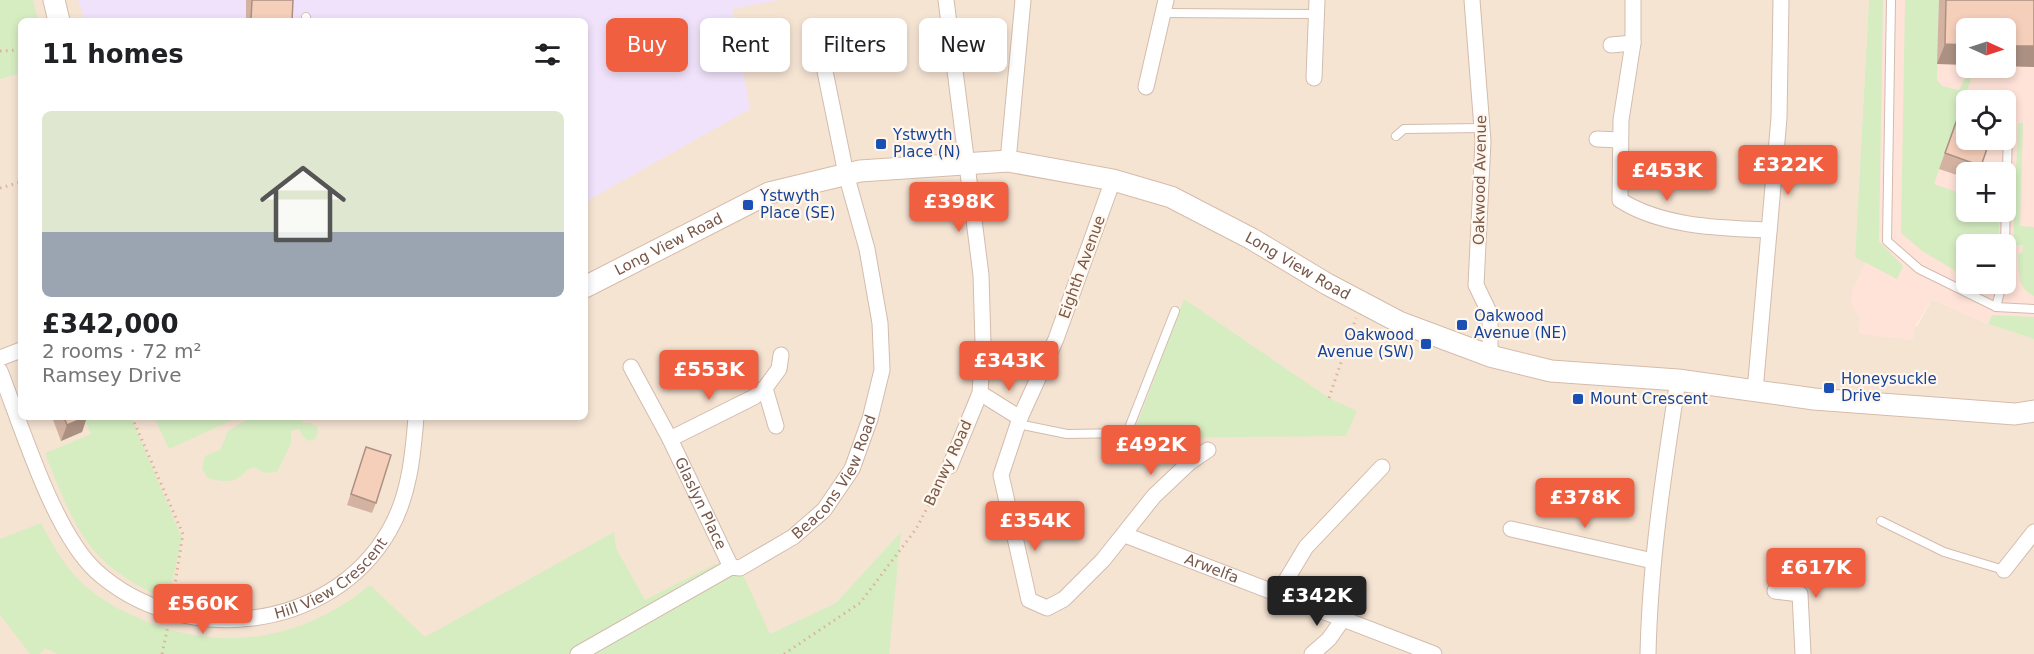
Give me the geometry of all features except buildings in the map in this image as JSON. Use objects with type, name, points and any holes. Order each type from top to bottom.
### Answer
[{"type":"street","points":[[54,0],[59,18]]},
{"type":"street","name":"Banwy Road","points":[[946,0],[981,275],[983,343],[980,393],[950,466]]},
{"type":"street","points":[[1008,161],[1023,0]]},
{"type":"street","name":"Oakwood Avenue","points":[[1472,0],[1482,128],[1476,285],[1490,314],[1490,356]]},
{"type":"street","points":[[1633,0],[1633,43],[1621,120],[1620,200],[1651,216],[1715,228],[1769,231]]},
{"type":"street","points":[[1755,391],[1779,118],[1781,0]]},
{"type":"street","points":[[1146,87],[1165,7]]},
{"type":"street","points":[[1314,78],[1317,7]]},
{"type":"street","points":[[1611,45],[1633,43]]},
{"type":"street","name":"Beacons View Road","points":[[578,654],[731,567],[740,568],[793,537],[824,510],[852,469],[870,419],[882,370],[880,323],[867,249],[846,174],[825,72]]},
{"type":"street","points":[[1597,139],[1620,140]]},
{"type":"street","name":"Long View Road","points":[[588,285],[769,193],[846,174],[1008,161],[1113,180],[1172,197],[1399,322],[1490,356],[1551,371],[1678,380],[1814,399],[2015,414],[2034,411]]},
{"type":"street","name":"Eighth Avenue","points":[[1113,180],[1056,339],[1019,421],[1001,475],[1029,600],[1047,608],[1064,599],[1125,535]]},
{"type":"street","points":[[0,358],[18,351]]},
{"type":"street","name":"Glaslyn Place","points":[[670,439],[754,397],[779,369],[781,355]]},
{"type":"street","name":"Glaslyn Place","points":[[631,367],[670,439],[731,567]]},
{"type":"street","name":"Hill View Crescent","points":[[0,371],[18,416]]},
{"type":"street","points":[[1647,654],[1653,561],[1678,380]]},
{"type":"street","points":[[765,387],[776,426]]},
{"type":"street","points":[[980,393],[1019,421]]},
{"type":"street","name":"Hill View Crescent","points":[[20,420],[55,509],[74,543],[96,570],[148,604],[171,612],[226,620],[267,618],[302,607],[338,588],[359,570],[389,532],[405,496],[416,420]]},
{"type":"street","points":[[1125,535],[1154,496],[1190,462],[1208,450]]},
{"type":"street","points":[[1279,592],[1306,547],[1382,467]]},
{"type":"street","points":[[1511,529],[1653,561]]},
{"type":"street","points":[[2004,570],[2034,532]]},
{"type":"street","name":"Arwelfa","points":[[1125,535],[1279,592],[1434,654]]},
{"type":"street","points":[[1775,591],[1800,594],[1803,654]]},
{"type":"street","points":[[1312,654],[1329,639],[1343,619]]},
{"type":"lane","points":[[1891,0],[1887,241],[1919,269],[1996,307],[2034,309]]},
{"type":"lane","points":[[1165,7],[1317,7]]},
{"type":"lane","points":[[1395,136],[1404,129],[1482,128]]},
{"type":"lane","points":[[2005,234],[2008,150]]},
{"type":"lane","points":[[1996,307],[1999,294]]},
{"type":"lane","points":[[1019,421],[1067,434],[1127,433],[1175,311]]},
{"type":"lane","points":[[1881,521],[1944,552],[2004,570]]},
{"type":"path","points":[[0,51],[18,50]]},
{"type":"path","points":[[0,188],[18,183]]},
{"type":"path","points":[[1329,398],[1362,303]]},
{"type":"path","points":[[133,420],[183,534],[162,654]]},
{"type":"path","name":"Banwy Road","points":[[784,654],[860,603],[916,529],[950,466]]},
{"type":"shaded area","points":[[0,0],[1869,0],[1855,256],[1866,262],[1852,293],[1852,303],[1860,319],[1859,334],[1917,326],[1932,299],[1988,324],[2034,339],[2034,654],[0,654]]},
{"type":"shaded area","points":[[78,0],[778,0],[732,9],[734,18],[700,18],[700,72],[743,72],[750,109],[588,200],[588,18],[84,18]]},
{"type":"shaded area","points":[[1869,0],[2034,0],[2034,339],[1988,324],[1932,299],[1915,327],[1913,340],[1859,334],[1860,319],[1851,303],[1852,293],[1866,262],[1855,257]]},
{"type":"green space","points":[[0,0],[33,0],[37,18],[18,18],[18,74],[0,79]]},
{"type":"green space","points":[[1869,0],[1883,0],[1879,241],[1903,266],[1897,279],[1855,257]]},
{"type":"green space","points":[[1905,0],[1939,0],[1937,80],[1942,86],[1959,90],[1956,90],[1956,122],[1934,184],[1956,192],[1956,222],[1999,222],[1999,234],[1956,234],[1956,271],[1922,251],[1901,233]]},
{"type":"green space","points":[[1965,78],[1971,79],[1967,90],[1959,90]]},
{"type":"green space","points":[[2018,123],[2023,123],[2020,226],[2034,227],[2034,296],[2028,293],[2021,283],[2018,254],[2022,253],[2023,245],[2016,245],[2016,234],[2013,234],[2014,222],[2016,222]]},
{"type":"green space","points":[[1184,299],[1329,398],[1357,411],[1346,436],[1132,438]]},
{"type":"green space","points":[[1992,315],[2034,317],[2034,339],[1988,324]]},
{"type":"green space","points":[[85,420],[132,420],[182,538],[168,600],[141,587],[102,559],[76,525],[66,504],[45,453],[91,434]]},
{"type":"green space","points":[[155,420],[232,420],[169,449]]},
{"type":"green space","points":[[246,420],[304,420],[302,423],[310,423],[317,427],[318,433],[315,439],[309,441],[303,437],[299,429],[291,431],[291,444],[277,472],[265,473],[254,467],[231,481],[208,478],[202,469],[205,456],[220,450],[228,431]]},
{"type":"green space","points":[[41,523],[60,556],[74,574],[107,602],[166,629],[197,636],[227,638],[258,636],[287,630],[316,619],[370,585],[425,637],[614,532],[616,548],[645,600],[715,564],[740,568],[770,634],[836,603],[901,532],[889,654],[57,654],[45,648],[40,654],[30,654],[0,615],[0,539]]},
{"type":"place","name":"Ystwyth Place (N)","points":[[881,144]]},
{"type":"place","name":"Ystwyth Place (SE)","points":[[748,205]]},
{"type":"place","name":"Oakwood Avenue (NE)","points":[[1462,325]]},
{"type":"place","name":"Oakwood Avenue (SW)","points":[[1426,344]]},
{"type":"place","name":"Honeysuckle Drive","points":[[1829,388]]},
{"type":"place","name":"Mount Crescent","points":[[1578,399]]}]
